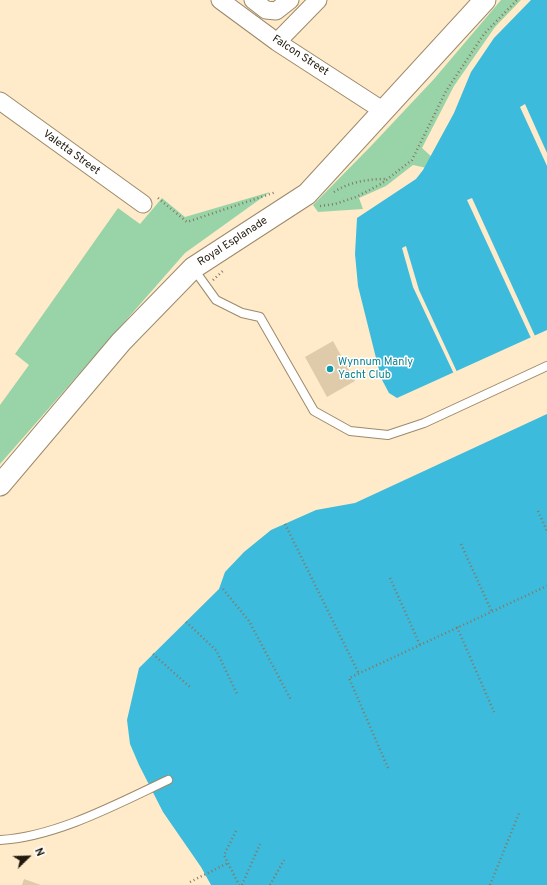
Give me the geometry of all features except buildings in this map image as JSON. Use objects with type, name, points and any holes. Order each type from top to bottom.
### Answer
[{"type":"street","name":"Falcon Street","points":[[220,0],[277,42],[382,110]]},
{"type":"street","points":[[253,0],[266,10],[276,11],[290,0]]},
{"type":"street","points":[[277,42],[318,0]]},
{"type":"street","name":"Royal Esplanade","points":[[0,485],[121,342],[193,268],[307,194],[477,3]]},
{"type":"street","name":"Valetta Street","points":[[0,102],[143,204]]},
{"type":"lane","points":[[193,268],[216,300],[242,313],[260,317],[314,411],[350,431],[388,435],[424,423],[547,366]]},
{"type":"lane","points":[[0,840],[21,839],[61,828],[168,780]]},
{"type":"path","points":[[324,201],[320,206],[335,204],[356,197],[382,184],[386,179],[412,160],[446,91],[484,34],[517,0]]},
{"type":"path","points":[[333,193],[343,186],[375,179],[386,179]]},
{"type":"path","points":[[143,204],[156,197],[187,222],[282,189]]},
{"type":"path","points":[[538,511],[547,531]]},
{"type":"path","points":[[285,524],[359,674]]},
{"type":"path","points":[[461,544],[492,612]]},
{"type":"path","points":[[390,578],[420,645]]},
{"type":"path","points":[[388,768],[349,678],[547,586]]},
{"type":"path","points":[[224,589],[249,621],[272,661],[291,700]]},
{"type":"path","points":[[186,622],[216,650],[238,696]]},
{"type":"path","points":[[457,628],[494,712]]},
{"type":"path","points":[[153,654],[192,688]]},
{"type":"path","points":[[490,885],[520,812]]},
{"type":"path","points":[[236,831],[224,855],[240,885]]},
{"type":"path","points":[[240,885],[260,844]]},
{"type":"path","points":[[270,885],[284,860]]},
{"type":"path","points":[[190,882],[228,863]]},
{"type":"green space","points":[[501,0],[521,0],[495,27],[454,86],[422,148],[433,158],[427,168],[413,165],[386,186],[359,198],[363,209],[318,212],[313,205],[434,79]]},
{"type":"green space","points":[[270,192],[185,253],[0,464],[0,405],[29,365],[15,354],[118,208],[140,224],[162,198],[185,217]]},
{"type":"water","points":[[531,0],[547,0],[547,330],[397,398],[389,393],[381,378],[358,286],[355,254],[357,218],[416,179],[423,170],[454,113],[471,72],[494,38]]},
{"type":"water","points":[[547,414],[547,885],[211,885],[201,867],[163,812],[130,744],[127,720],[139,668],[219,589],[225,572],[244,552],[271,530],[316,510],[355,503]]},
{"type":"pier","points":[[525,104],[547,153],[547,166],[520,107]]},
{"type":"pier","points":[[472,198],[535,336],[531,338],[467,200]]},
{"type":"pier","points":[[406,246],[419,290],[457,372],[454,374],[413,287],[402,248]]},
{"type":"place","name":"Wynnum Manly Yacht Club","points":[[330,369]]}]
